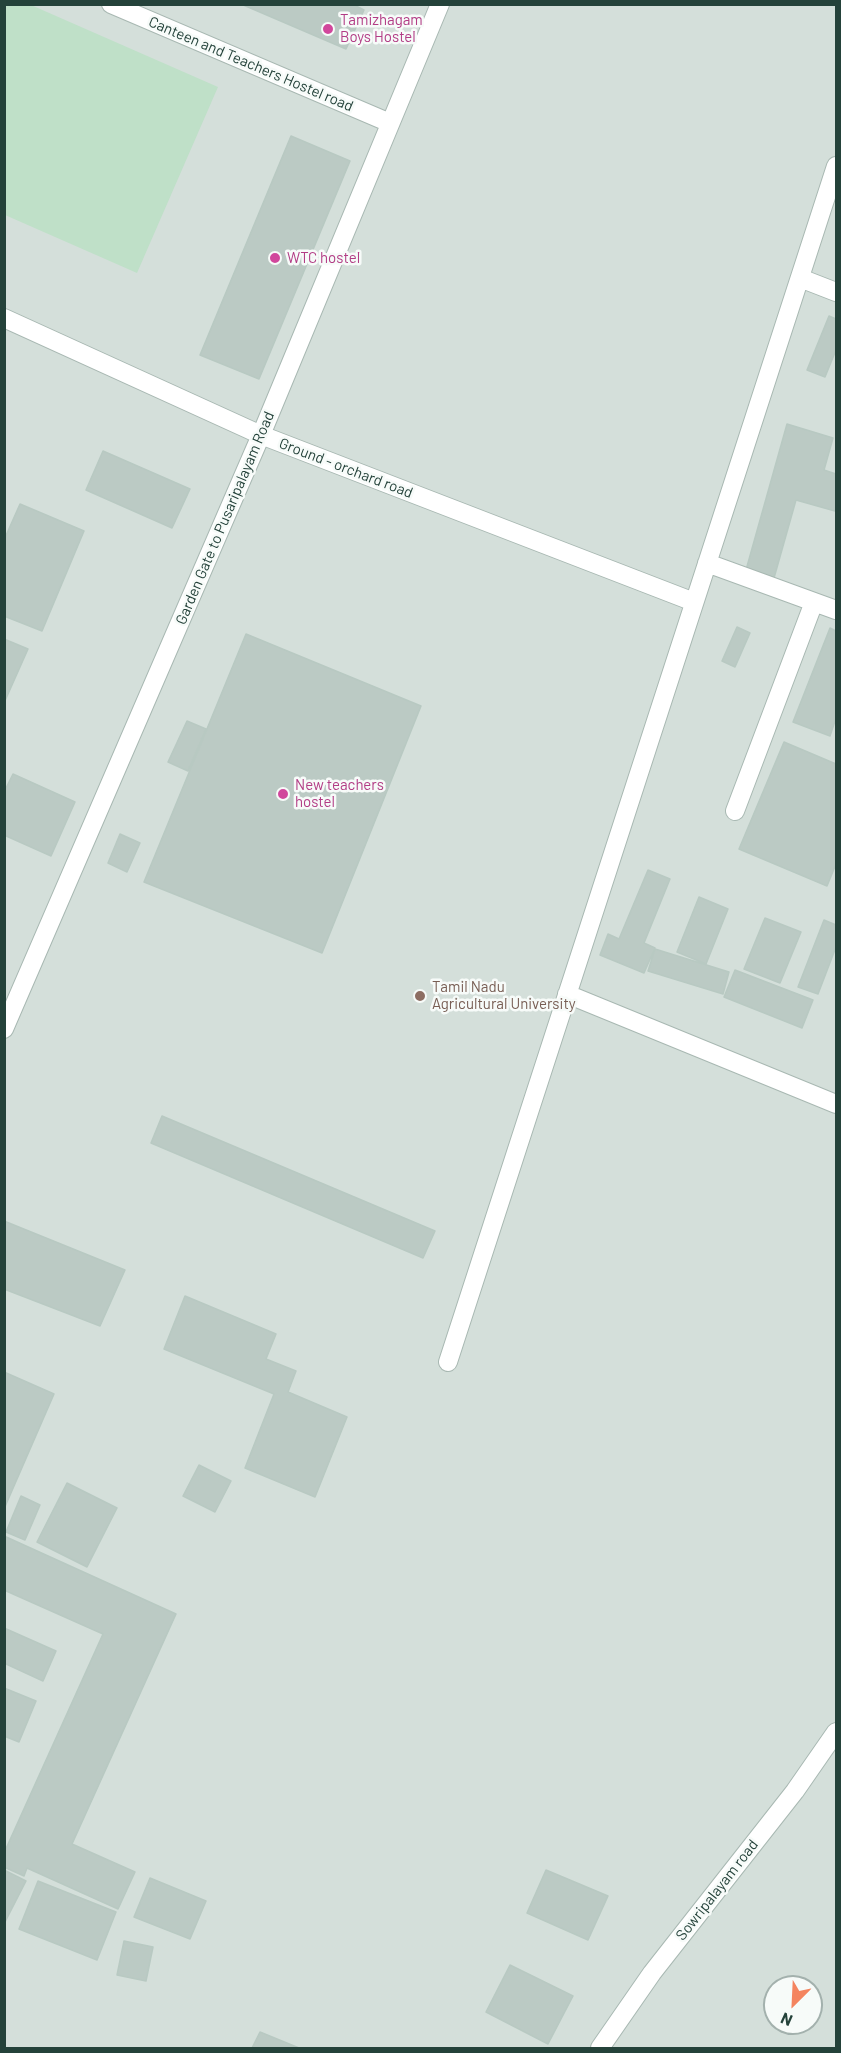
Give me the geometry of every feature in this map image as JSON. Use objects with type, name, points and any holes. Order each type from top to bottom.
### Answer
[{"type":"street","name":"Canteen and Teachers Hostel road","points":[[111,4],[390,123]]},
{"type":"street","name":"Garden Gate to Pusaripalayam Road","points":[[4,1029],[261,435],[440,4]]},
{"type":"street","points":[[448,1362],[837,166]]},
{"type":"street","points":[[800,278],[837,292]]},
{"type":"street","name":"Ground - orchard road","points":[[4,318],[261,435],[694,602]]},
{"type":"street","points":[[707,563],[837,610]]},
{"type":"street","points":[[735,811],[814,602]]},
{"type":"street","points":[[567,994],[837,1104]]},
{"type":"street","name":"Sowripalayam road","points":[[600,2049],[652,1973],[795,1791],[837,1732]]},
{"type":"shaded area","name":"Tamil Nadu Agricultural University","points":[[5,5],[836,5],[836,2048],[5,2048]]},
{"type":"green space","points":[[5,4],[31,5],[218,87],[137,273],[5,215]]},
{"type":"building","name":"Tamizhagam Boys Hostel","points":[[241,4],[352,4],[364,10],[346,49]]},
{"type":"building","name":"WTC hostel","points":[[291,136],[350,161],[259,379],[200,355]]},
{"type":"building","points":[[829,316],[836,319],[836,350],[825,377],[807,370]]},
{"type":"building","points":[[787,424],[833,438],[824,470],[836,474],[836,506],[835,511],[796,500],[774,578],[746,570]]},
{"type":"building","points":[[103,451],[190,489],[172,528],[86,490]]},
{"type":"building","points":[[20,504],[84,531],[42,631],[4,616],[4,540]]},
{"type":"building","points":[[737,627],[750,633],[735,667],[722,661]]},
{"type":"building","points":[[830,628],[836,631],[836,718],[830,736],[793,722]]},
{"type":"building","name":"New teachers hostel","points":[[246,634],[421,706],[322,953],[144,882]]},
{"type":"building","points":[[4,639],[28,649],[4,703]]},
{"type":"building","points":[[187,721],[206,729],[188,771],[168,762]]},
{"type":"building","points":[[784,742],[836,764],[836,864],[827,886],[739,849]]},
{"type":"building","points":[[13,774],[75,802],[51,856],[4,835],[4,792]]},
{"type":"building","points":[[120,834],[140,843],[127,872],[108,863]]},
{"type":"building","points":[[648,870],[670,879],[644,943],[655,948],[644,973],[600,955],[608,934],[619,939]]},
{"type":"building","points":[[699,897],[728,909],[706,964],[677,952]]},
{"type":"building","points":[[765,918],[801,932],[780,983],[744,969]]},
{"type":"building","points":[[824,920],[836,925],[836,947],[818,994],[798,987]]},
{"type":"building","points":[[655,949],[729,972],[723,994],[648,971]]},
{"type":"building","points":[[735,970],[813,1000],[802,1028],[724,997]]},
{"type":"building","points":[[162,1116],[435,1231],[423,1258],[151,1143]]},
{"type":"building","points":[[4,1221],[125,1270],[100,1326],[4,1289]]},
{"type":"building","points":[[185,1296],[276,1334],[266,1359],[296,1371],[288,1392],[347,1417],[315,1497],[245,1468],[274,1394],[164,1349]]},
{"type":"building","points":[[4,1372],[54,1394],[4,1509]]},
{"type":"building","points":[[199,1465],[231,1481],[215,1512],[183,1496]]},
{"type":"building","points":[[67,1483],[117,1508],[87,1567],[37,1542]]},
{"type":"building","points":[[21,1496],[40,1505],[25,1540],[6,1532]]},
{"type":"building","points":[[4,1536],[176,1614],[72,1844],[135,1872],[118,1909],[27,1868],[24,1876],[4,1867],[4,1853],[103,1634],[4,1590]]},
{"type":"building","points":[[4,1628],[56,1651],[43,1681],[4,1663]]},
{"type":"building","points":[[4,1688],[36,1701],[19,1742],[4,1736]]},
{"type":"building","points":[[4,1870],[26,1881],[4,1924]]},
{"type":"building","points":[[546,1870],[608,1896],[588,1940],[527,1913]]},
{"type":"building","points":[[150,1878],[206,1901],[190,1939],[134,1917]]},
{"type":"building","points":[[38,1881],[116,1912],[97,1960],[19,1929]]},
{"type":"building","points":[[124,1941],[153,1947],[146,1981],[117,1975]]},
{"type":"building","points":[[510,1965],[573,1996],[548,2044],[486,2012]]},
{"type":"building","points":[[260,2032],[299,2048],[252,2048]]},
{"type":"place","name":"Tamizhagam Boys Hostel","points":[[328,29]]},
{"type":"place","name":"WTC hostel","points":[[275,258]]},
{"type":"place","name":"New teachers hostel","points":[[283,794]]},
{"type":"place","name":"Tamil Nadu Agricultural University","points":[[420,996]]}]
